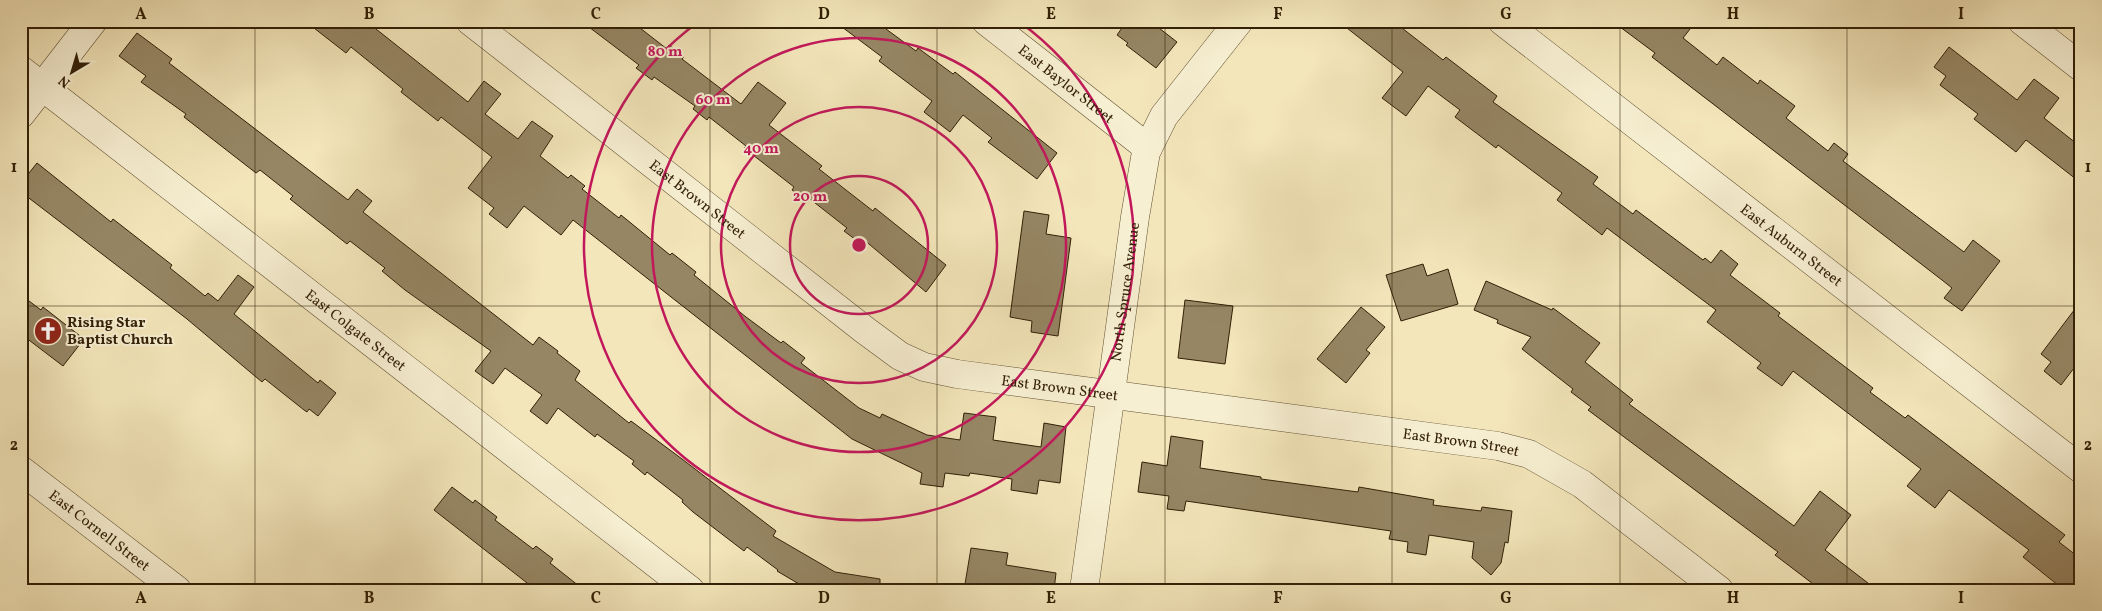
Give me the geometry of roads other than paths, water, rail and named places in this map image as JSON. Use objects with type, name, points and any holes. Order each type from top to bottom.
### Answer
[{"type":"street","points":[[21,114],[93,21]]},
{"type":"street","name":"East Brown Street","points":[[470,21],[900,356],[924,367],[957,374],[1498,446],[1529,454],[1582,484],[1719,590]]},
{"type":"street","name":"East Baylor Street","points":[[986,21],[1148,148]]},
{"type":"street","name":"North Spruce Avenue","points":[[1084,590],[1135,217],[1148,148],[1164,116],[1239,21]]},
{"type":"street","name":"East Auburn Street","points":[[1502,21],[2081,469]]},
{"type":"street","points":[[2022,21],[2081,67]]},
{"type":"street","name":"East Colgate Street","points":[[21,70],[690,590]]},
{"type":"street","name":"East Cornell Street","points":[[21,470],[177,590]]},
{"type":"place","name":"Rising Star Baptist Church","points":[[48,331]]}]
